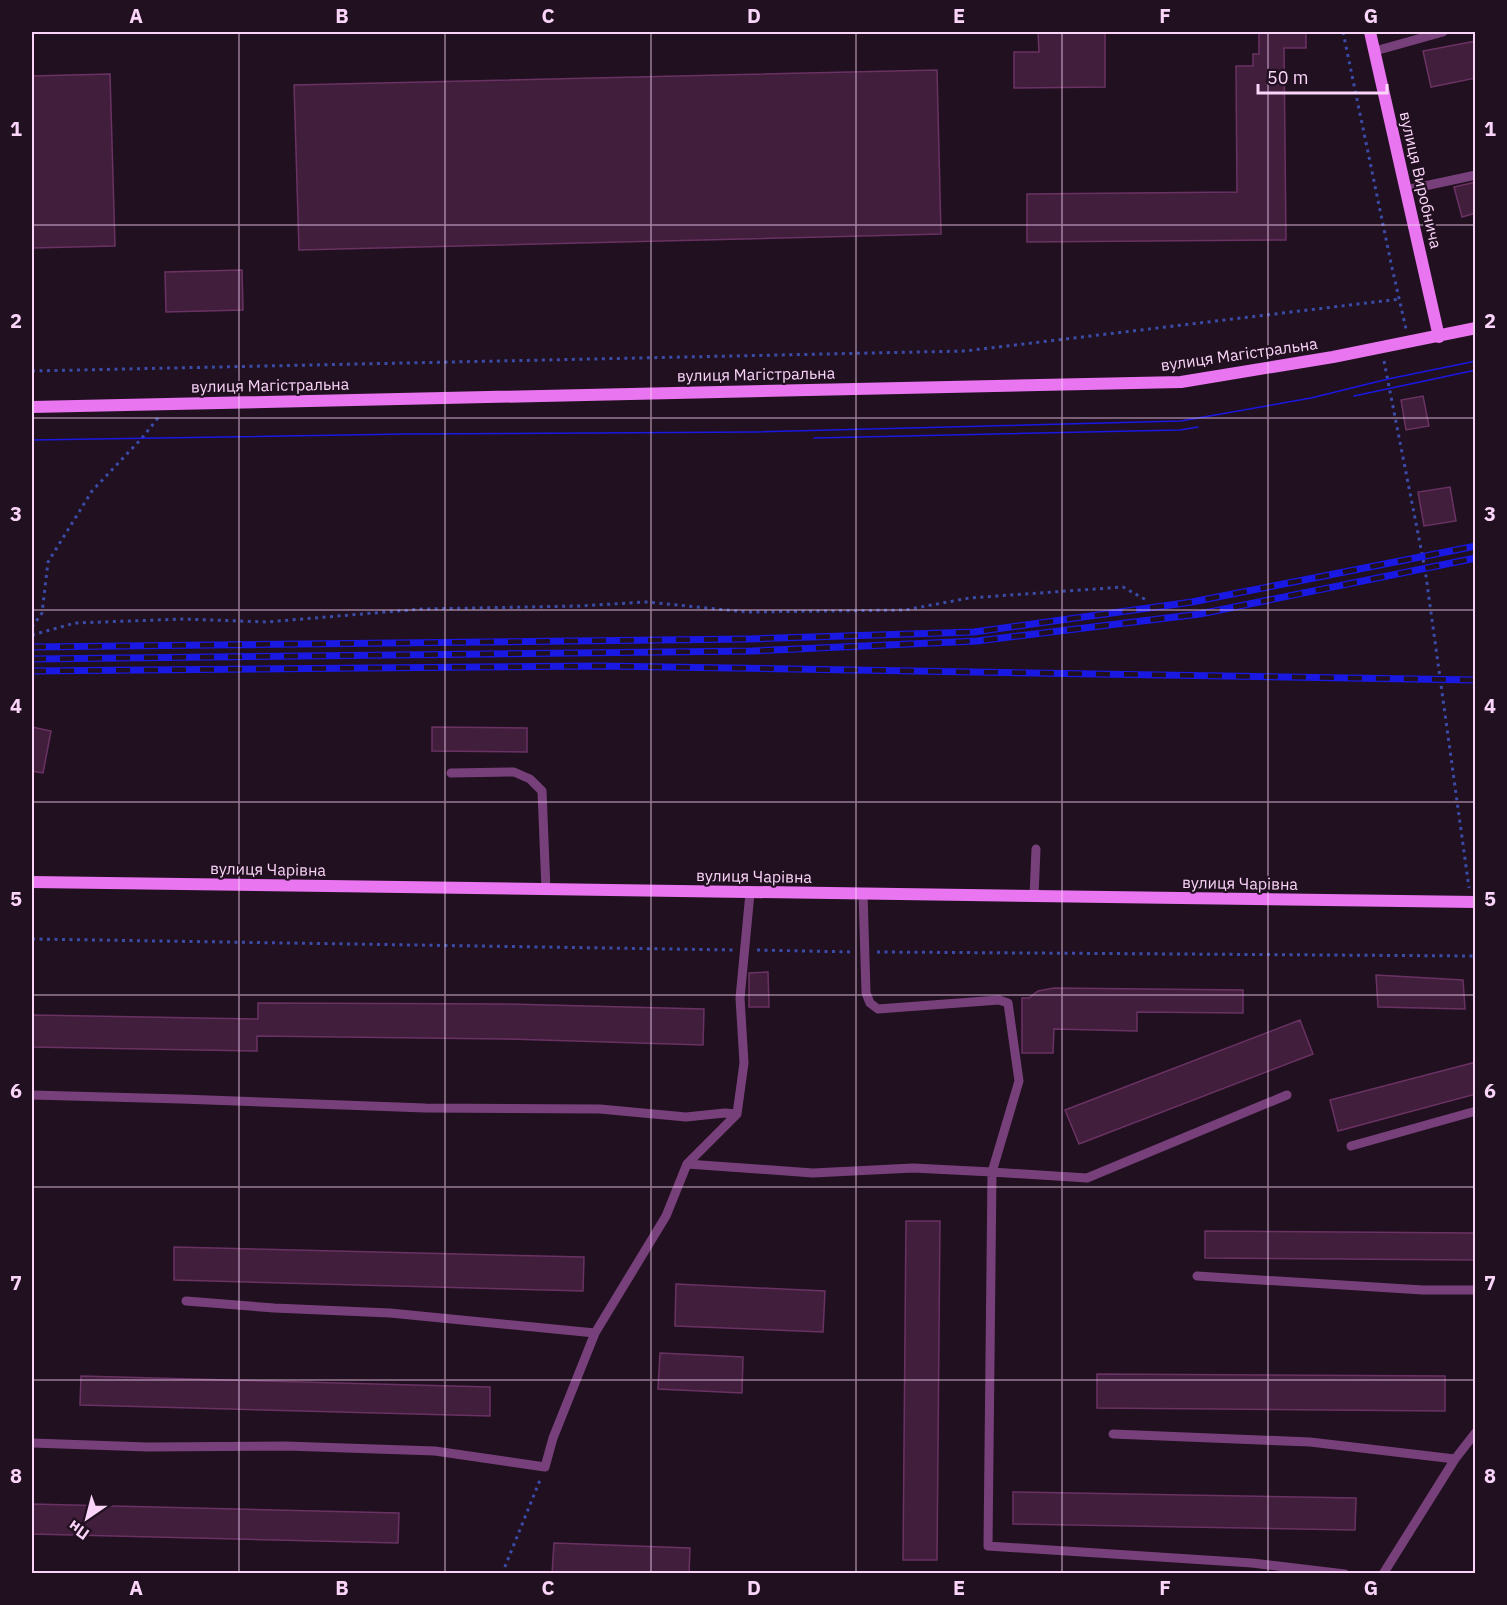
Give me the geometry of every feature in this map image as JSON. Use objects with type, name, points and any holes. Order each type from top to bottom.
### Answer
[{"type":"street","name":"вулиця Виробнича","points":[[1370,32],[1439,337]]},
{"type":"street","name":"вулиця Магістральна","points":[[32,407],[1181,382],[1381,348],[1476,328]]},
{"type":"street","name":"вулиця Чарівна","points":[[32,882],[1473,902]]},
{"type":"lane","points":[[1374,51],[1443,32]]},
{"type":"lane","points":[[1406,190],[1476,175]]},
{"type":"lane","points":[[451,773],[514,772],[530,779],[542,791],[546,890]]},
{"type":"lane","points":[[1034,896],[1036,849]]},
{"type":"lane","points":[[32,1443],[148,1447],[286,1446],[435,1452],[545,1467],[553,1438],[595,1333],[666,1216],[687,1164],[737,1114],[744,1063],[740,998],[750,893]]},
{"type":"lane","points":[[863,893],[866,993],[870,1003],[878,1009],[999,1000],[1008,1003],[1019,1081],[992,1172],[988,1546],[1252,1563],[1345,1574]]},
{"type":"lane","points":[[32,1095],[424,1108],[600,1109],[686,1117],[737,1114]]},
{"type":"lane","points":[[687,1164],[813,1173],[913,1168],[1087,1178],[1287,1095]]},
{"type":"lane","points":[[1351,1146],[1476,1112]]},
{"type":"lane","points":[[1197,1276],[1423,1290],[1476,1290]]},
{"type":"lane","points":[[186,1301],[274,1308],[390,1313],[595,1333]]},
{"type":"lane","points":[[1383,1574],[1455,1459],[1476,1432]]},
{"type":"lane","points":[[1113,1434],[1310,1442],[1455,1459]]},
{"type":"path","points":[[1343,32],[1409,342]]},
{"type":"path","points":[[32,370],[964,351],[1400,299]]},
{"type":"path","points":[[1381,348],[1425,569],[1473,902]]},
{"type":"path","points":[[32,627],[42,613],[48,562],[92,491],[142,438],[168,404]]},
{"type":"path","points":[[32,635],[75,623],[184,620],[267,622],[422,609],[579,606],[646,602],[748,612],[905,610],[969,598],[1123,587],[1148,601]]},
{"type":"path","points":[[502,1574],[545,1467]]},
{"type":"building","points":[[1038,32],[1105,32],[1105,87],[1014,88],[1014,52],[1039,52]]},
{"type":"building","points":[[1259,32],[1306,32],[1306,48],[1284,48],[1286,240],[1027,242],[1027,194],[1237,192],[1236,66],[1253,66],[1253,54],[1259,54]]},
{"type":"building","points":[[1476,41],[1476,78],[1431,87],[1423,51]]},
{"type":"building","points":[[937,70],[941,234],[299,250],[294,85]]},
{"type":"building","points":[[110,74],[115,246],[32,248],[32,76]]},
{"type":"building","points":[[1476,182],[1476,213],[1462,217],[1454,187]]},
{"type":"building","points":[[242,270],[243,310],[166,312],[165,272]]},
{"type":"building","points":[[1423,396],[1429,426],[1406,430],[1401,400]]},
{"type":"building","points":[[1450,487],[1456,521],[1424,526],[1418,492]]},
{"type":"building","points":[[32,727],[51,731],[43,773],[32,771]]},
{"type":"building","points":[[432,727],[527,728],[527,752],[432,751]]},
{"type":"building","points":[[768,972],[769,1007],[749,1007],[749,973]]},
{"type":"building","points":[[1376,975],[1463,980],[1465,1009],[1378,1007]]},
{"type":"building","points":[[1054,988],[1243,990],[1243,1013],[1137,1012],[1137,1031],[1054,1029],[1053,1053],[1022,1053],[1022,998],[1029,998],[1038,991]]},
{"type":"building","points":[[258,1003],[505,1004],[704,1009],[703,1045],[504,1039],[257,1036],[257,1051],[32,1047],[32,1015],[258,1019]]},
{"type":"building","points":[[1300,1020],[1313,1054],[1079,1144],[1065,1110]]},
{"type":"building","points":[[1476,1062],[1476,1094],[1338,1131],[1330,1100]]},
{"type":"building","points":[[906,1221],[940,1221],[937,1560],[903,1560]]},
{"type":"building","points":[[1205,1231],[1476,1233],[1476,1260],[1205,1258]]},
{"type":"building","points":[[174,1247],[584,1257],[583,1291],[174,1280]]},
{"type":"building","points":[[676,1284],[825,1291],[823,1332],[675,1326]]},
{"type":"building","points":[[660,1353],[743,1357],[742,1393],[658,1389]]},
{"type":"building","points":[[1097,1374],[1445,1376],[1445,1411],[1097,1408]]},
{"type":"building","points":[[81,1376],[490,1387],[490,1416],[80,1405]]},
{"type":"building","points":[[1013,1492],[1356,1498],[1355,1530],[1013,1524]]},
{"type":"building","points":[[32,1504],[399,1513],[398,1543],[32,1534]]},
{"type":"building","points":[[554,1543],[690,1548],[689,1574],[552,1574]]},
{"type":"tram line","points":[[32,440],[406,434],[756,432],[1181,421],[1311,398],[1476,361]]},
{"type":"tram line","points":[[1354,396],[1476,370]]},
{"type":"tram line","points":[[814,438],[1180,430],[1198,427]]},
{"type":"railway","points":[[32,647],[749,639],[974,632],[1192,602],[1476,546]]},
{"type":"railway","points":[[32,659],[752,651],[977,641],[1200,614],[1476,558]]},
{"type":"railway","points":[[32,671],[600,666],[1476,680]]}]
